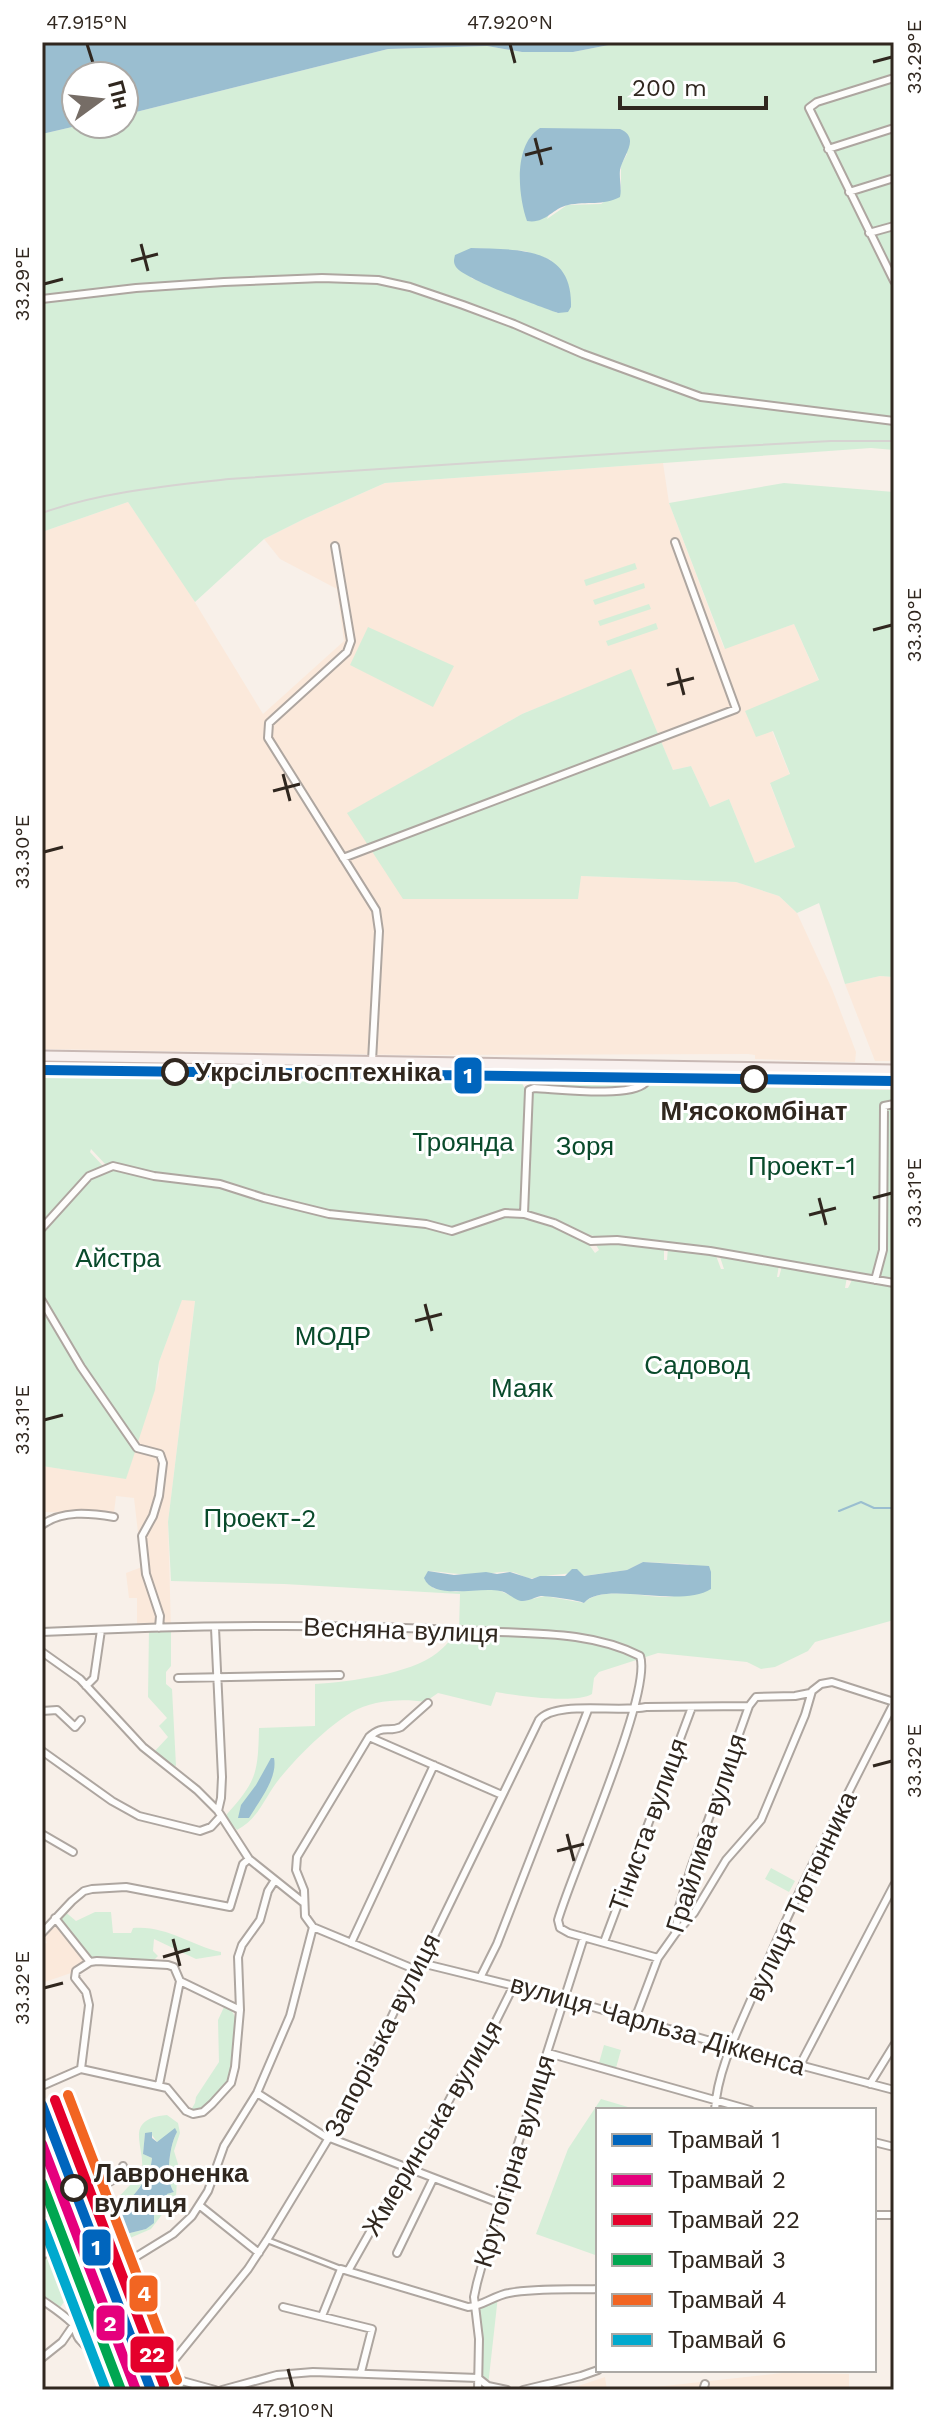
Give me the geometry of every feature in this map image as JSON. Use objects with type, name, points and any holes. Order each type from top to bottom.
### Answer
[{"type":"main road","points":[[42,1056],[894,1070]]},
{"type":"main road","points":[[42,2128],[142,2390]]},
{"type":"street","points":[[893,276],[828,149],[810,105],[894,78]]},
{"type":"street","points":[[828,149],[894,128]]},
{"type":"street","points":[[849,192],[894,178]]},
{"type":"street","points":[[869,233],[894,226]]},
{"type":"street","points":[[42,299],[224,282],[322,278],[378,280],[410,287],[502,319],[583,354],[701,397],[894,421]]},
{"type":"street","points":[[343,858],[736,709],[675,542]]},
{"type":"street","points":[[335,546],[351,641],[347,652],[269,723],[268,738],[376,910],[372,1061]]},
{"type":"street","points":[[524,1214],[529,1090],[615,1091],[638,1088],[645,1083],[646,1066]]},
{"type":"street","points":[[875,1280],[883,1250],[884,1106],[894,1104]]},
{"type":"street","points":[[42,1228],[89,1176],[113,1166],[154,1176],[220,1184],[329,1214],[426,1224],[452,1231],[505,1213],[524,1214],[554,1223],[591,1241],[617,1240],[698,1249],[894,1283]]},
{"type":"street","points":[[42,1301],[81,1367],[137,1448],[160,1454],[163,1463],[159,1496],[142,1536],[146,1574],[160,1616],[159,1628]]},
{"type":"street","points":[[42,1525],[57,1516],[114,1517]]},
{"type":"street","name":"Весняна вулиця","points":[[42,1632],[346,1626],[566,1636],[616,1646],[640,1656],[641,1672],[634,1710]]},
{"type":"street","points":[[42,1751],[112,1801],[139,1816],[200,1831],[211,1827],[219,1813],[222,1777],[215,1628]]},
{"type":"street","points":[[86,1686],[94,1678],[101,1630]]},
{"type":"street","points":[[42,1652],[64,1665],[143,1747],[178,1773],[219,1813],[249,1859],[304,1903]]},
{"type":"street","points":[[178,1678],[340,1675]]},
{"type":"street","name":"Грайлива вулиця","points":[[635,2019],[658,1958],[675,1934],[679,1907],[691,1868],[749,1706],[756,1697],[795,1696],[810,1693],[821,1684],[832,1682],[894,1702]]},
{"type":"street","points":[[675,1934],[694,1913],[726,1860],[761,1820],[805,1715],[810,1693]]},
{"type":"street","name":"вулиця Тютюнника","points":[[715,2108],[731,2047],[793,1902],[894,1702]]},
{"type":"street","points":[[414,1969],[313,1927],[306,1921],[303,1885],[296,1868],[297,1857],[369,1737],[381,1728],[395,1730],[401,1727],[428,1703]]},
{"type":"street","name":"Тіниста вулиця","points":[[588,1710],[749,1706]]},
{"type":"street","name":"Тіниста вулиця","points":[[604,1942],[692,1707]]},
{"type":"street","name":"Запорізька вулиця","points":[[215,2390],[175,2379],[166,2370],[259,2253],[366,2074],[414,1969],[421,1963],[544,1714],[558,1709],[588,1710]]},
{"type":"street","points":[[42,1711],[57,1710],[75,1727],[81,1720]]},
{"type":"street","name":"Жмеринська вулиця","points":[[481,1976],[497,1944],[588,1710]]},
{"type":"street","points":[[634,1710],[559,1915],[560,1928],[658,1958]]},
{"type":"street","points":[[369,1737],[502,1795]]},
{"type":"street","points":[[351,1943],[434,1765]]},
{"type":"street","points":[[42,1834],[73,1852]]},
{"type":"street","points":[[42,1933],[84,1891],[126,1887],[230,1907],[243,1864],[249,1859]]},
{"type":"street","points":[[42,2086],[81,2069],[159,2085],[171,2091],[190,2113],[198,2114],[212,2104],[228,2089],[233,2077],[240,2010],[239,1952],[260,1920],[268,1891],[275,1880]]},
{"type":"street","points":[[800,2065],[894,1885]]},
{"type":"street","points":[[55,1918],[90,1962]]},
{"type":"street","points":[[42,2358],[56,2349],[101,2280],[165,2239],[184,2224],[199,2205],[212,2183],[229,2137],[257,2093],[290,2016],[313,1927]]},
{"type":"street","name":"Крутогірна вулиця","points":[[478,2390],[474,2297],[477,2283],[499,2203],[584,1937]]},
{"type":"street","points":[[81,2069],[89,2005],[86,1992],[74,1976],[76,1971],[90,1962],[171,1965],[180,1981],[240,2010]]},
{"type":"street","name":"вулиця Чарльза Діккенса","points":[[421,1963],[563,1998],[894,2090]]},
{"type":"street","points":[[159,2085],[180,1981]]},
{"type":"street","name":"Жмеринська вулиця","points":[[322,2316],[345,2270],[429,2139],[471,2058],[495,2025],[514,1985]]},
{"type":"street","points":[[870,2084],[894,2045]]},
{"type":"street","points":[[548,2053],[742,2108]]},
{"type":"street","points":[[257,2093],[329,2138],[499,2203]]},
{"type":"street","points":[[42,2215],[71,2203],[122,2174],[123,2166]]},
{"type":"street","points":[[397,2253],[433,2179]]},
{"type":"street","points":[[66,2229],[62,2212],[71,2203]]},
{"type":"street","points":[[199,2205],[259,2253]]},
{"type":"street","points":[[42,2256],[66,2229],[78,2221]]},
{"type":"street","points":[[267,2240],[345,2270],[476,2307],[506,2293],[596,2289]]},
{"type":"street","points":[[42,2300],[74,2325],[76,2336],[110,2363],[125,2390]]},
{"type":"street","points":[[283,2307],[372,2329],[361,2372]]},
{"type":"street","points":[[523,2390],[596,2371]]},
{"type":"street","points":[[222,2390],[241,2388],[286,2374],[361,2372],[478,2378],[488,2386],[507,2390]]},
{"type":"shaded area","points":[[663,463],[669,503],[724,648],[794,624],[819,681],[772,731],[790,775],[770,784],[795,847],[755,863],[729,799],[710,807],[691,766],[673,770],[631,670],[522,714],[348,813],[578,899],[580,876],[736,882],[779,896],[797,913],[832,989],[856,1052],[855,1062],[755,1059],[755,1055],[748,1054],[409,1055],[42,1049],[42,532],[128,502],[185,586],[263,714],[344,641],[337,589],[280,559],[264,539],[385,483]]},
{"type":"shaded area","points":[[880,976],[894,977],[894,1061],[875,1061],[845,984]]},
{"type":"shaded area","points":[[182,1299],[195,1300],[168,1522],[171,1628],[137,1629],[137,1598],[129,1598],[126,1573],[142,1567],[134,1498],[116,1496],[114,1513],[43,1512],[42,1466],[126,1478],[159,1375],[159,1362]]},
{"type":"shaded area","points":[[56,1923],[86,1962],[71,1973],[42,1983],[42,1944],[47,1943],[45,1938]]},
{"type":"shaded area","points":[[783,2373],[849,2374],[849,2390],[628,2390]]},
{"type":"shaded area","points":[[605,2377],[607,2390],[554,2390],[569,2389]]},
{"type":"green space","points":[[624,42],[894,42],[894,450],[871,448],[385,483],[264,539],[195,602],[128,502],[42,532],[42,134],[60,130],[60,140],[140,140],[140,111],[388,49],[487,46],[522,52],[573,52]],"holes":[[[606,129],[627,154],[621,165],[621,190],[601,204],[567,205],[547,219],[583,130]],[[471,248],[525,251],[551,260],[558,313],[471,278]]]},
{"type":"green space","points":[[784,483],[894,492],[894,977],[880,976],[845,984],[819,903],[797,913],[779,896],[736,882],[581,876],[578,899],[403,899],[347,813],[522,714],[631,669],[673,770],[691,766],[710,807],[729,799],[755,863],[795,847],[770,783],[790,774],[773,731],[756,737],[745,711],[819,680],[794,624],[725,649],[669,503]]},
{"type":"green space","points":[[635,563],[637,569],[586,586],[584,580]]},
{"type":"green space","points":[[644,583],[645,588],[595,605],[593,600]]},
{"type":"green space","points":[[649,604],[651,609],[600,626],[598,621]]},
{"type":"green space","points":[[656,623],[658,629],[608,646],[606,641]]},
{"type":"green space","points":[[368,627],[454,666],[433,707],[350,665]]},
{"type":"green space","name":"Троянда","points":[[42,1061],[343,1066],[346,1080],[522,1083],[525,1089],[521,1209],[504,1211],[453,1229],[329,1211],[246,1191],[106,1165],[91,1149],[90,1152],[103,1166],[83,1176],[42,1226]]},
{"type":"green space","name":"Проект-1","points":[[530,1083],[894,1090],[894,1280],[616,1237],[599,1237],[529,1214]]},
{"type":"green space","points":[[108,1168],[219,1185],[240,1195],[293,1208],[426,1226],[452,1234],[506,1215],[526,1216],[587,1242],[595,1253],[599,1250],[595,1243],[601,1241],[664,1247],[664,1260],[667,1260],[668,1247],[715,1253],[721,1269],[724,1269],[719,1254],[779,1265],[777,1277],[782,1266],[847,1277],[845,1288],[853,1278],[894,1285],[894,1620],[815,1642],[808,1651],[775,1667],[761,1669],[747,1662],[658,1653],[599,1672],[594,1678],[592,1694],[584,1697],[546,1698],[496,1692],[491,1706],[438,1693],[425,1702],[398,1700],[369,1705],[343,1718],[314,1742],[280,1778],[251,1820],[237,1830],[226,1818],[254,1775],[259,1728],[315,1726],[315,1684],[396,1672],[437,1653],[459,1630],[460,1594],[171,1581],[168,1522],[195,1301],[182,1300],[159,1362],[155,1390],[137,1445],[70,1347],[42,1297],[42,1231],[67,1199],[89,1178]],"holes":[[[643,1562],[687,1564],[711,1572],[711,1589],[666,1597],[600,1595],[584,1603],[545,1596],[523,1601],[498,1590],[456,1592],[433,1588],[428,1571],[479,1575],[510,1572],[531,1578],[627,1570]]]},
{"type":"green space","points":[[42,1306],[136,1449],[126,1479],[42,1466]]},
{"type":"green space","points":[[171,1628],[171,1666],[166,1672],[166,1684],[172,1689],[176,1766],[154,1752],[168,1737],[159,1726],[167,1718],[148,1697],[149,1629]]},
{"type":"green space","points":[[771,1868],[795,1881],[789,1892],[765,1879]]},
{"type":"green space","points":[[63,1910],[76,1921],[95,1912],[111,1912],[113,1933],[131,1933],[133,1928],[167,1932],[221,1952],[221,1955],[196,1959],[154,1939],[153,1951],[158,1956],[150,1964],[90,1962],[55,1918]]},
{"type":"green space","points":[[224,2007],[232,2011],[236,2019],[230,2081],[205,2109],[195,2113],[191,2110],[196,2097],[219,2062],[218,2020]]},
{"type":"green space","points":[[604,2045],[621,2050],[616,2068],[599,2063]]},
{"type":"green space","points":[[601,2099],[631,2108],[596,2108],[596,2255],[536,2234],[568,2149]]},
{"type":"green space","points":[[167,2115],[178,2123],[180,2133],[174,2151],[178,2164],[176,2196],[151,2229],[115,2249],[108,2246],[106,2218],[111,2206],[140,2174],[140,2129],[144,2122]],"holes":[[[177,2132],[169,2171],[174,2192],[167,2194],[163,2207],[154,2214],[153,2223],[146,2229],[118,2236],[122,2215],[150,2169],[152,2158],[143,2154],[145,2133],[152,2135],[157,2142]]]},
{"type":"green space","points":[[61,2235],[78,2238],[97,2286],[83,2306],[68,2296],[57,2312],[42,2300],[42,2256]]},
{"type":"green space","points":[[111,2272],[155,2365],[175,2379],[215,2390],[153,2390]]},
{"type":"green space","points":[[498,2296],[488,2386],[478,2378],[476,2307]]},
{"type":"green space","points":[[102,2297],[136,2390],[126,2390],[107,2340],[98,2301]]},
{"type":"water","points":[[42,42],[624,42],[573,52],[522,52],[487,46],[388,49],[140,111],[140,60],[60,60],[60,130],[42,134]]},
{"type":"water","points":[[540,128],[620,129],[626,133],[630,142],[620,170],[620,197],[568,205],[539,220],[527,221],[521,198],[520,171],[525,146]]},
{"type":"water","points":[[471,248],[523,251],[552,262],[563,272],[569,287],[571,307],[568,312],[558,313],[536,305],[462,272],[455,265],[455,255]]},
{"type":"water","points":[[643,1562],[709,1566],[711,1589],[680,1596],[607,1594],[584,1603],[541,1596],[523,1601],[500,1591],[437,1589],[424,1578],[428,1571],[454,1575],[510,1572],[532,1579],[565,1576],[572,1569],[577,1569],[584,1576],[627,1570]]},
{"type":"water","points":[[271,1758],[274,1758],[274,1766],[267,1789],[249,1818],[238,1818],[241,1805]]},
{"type":"water","points":[[175,2128],[177,2132],[169,2163],[174,2192],[167,2194],[163,2207],[154,2214],[154,2223],[146,2229],[118,2236],[122,2214],[150,2169],[152,2158],[143,2154],[145,2133],[152,2132],[152,2138],[157,2142]]},
{"type":"waterway","points":[[839,1511],[861,1502],[874,1508],[894,1508]]},
{"type":"railway","points":[[42,513],[111,495],[229,479],[703,448],[894,441]]},
{"type":"tram line","name":"1","points":[[42,1070],[894,1081]]},
{"type":"tram line","name":"4","points":[[68,2095],[177,2380]]},
{"type":"tram line","name":"22","points":[[55,2100],[164,2385]]},
{"type":"tram line","name":"1","points":[[42,2105],[151,2390]]},
{"type":"tram line","name":"2","points":[[42,2144],[136,2390]]},
{"type":"tram line","name":"3","points":[[42,2183],[121,2390]]},
{"type":"tram line","name":"6","points":[[42,2223],[106,2390]]},
{"type":"place","name":"Укрсільгосптехніка","points":[[175,1072]]},
{"type":"place","name":"М'ясокомбінат","points":[[754,1079]]},
{"type":"place","name":"Лавроненка вулиця","points":[[74,2188]]},
{"type":"park label","name":"Зоря","points":[[585,1146]]},
{"type":"park label","name":"Айстра","points":[[118,1258]]},
{"type":"park label","name":"МОДР","points":[[333,1336]]},
{"type":"park label","name":"Садовод","points":[[697,1365]]},
{"type":"park label","name":"Маяк","points":[[522,1388]]},
{"type":"park label","name":"Проект-2","points":[[260,1518]]}]
